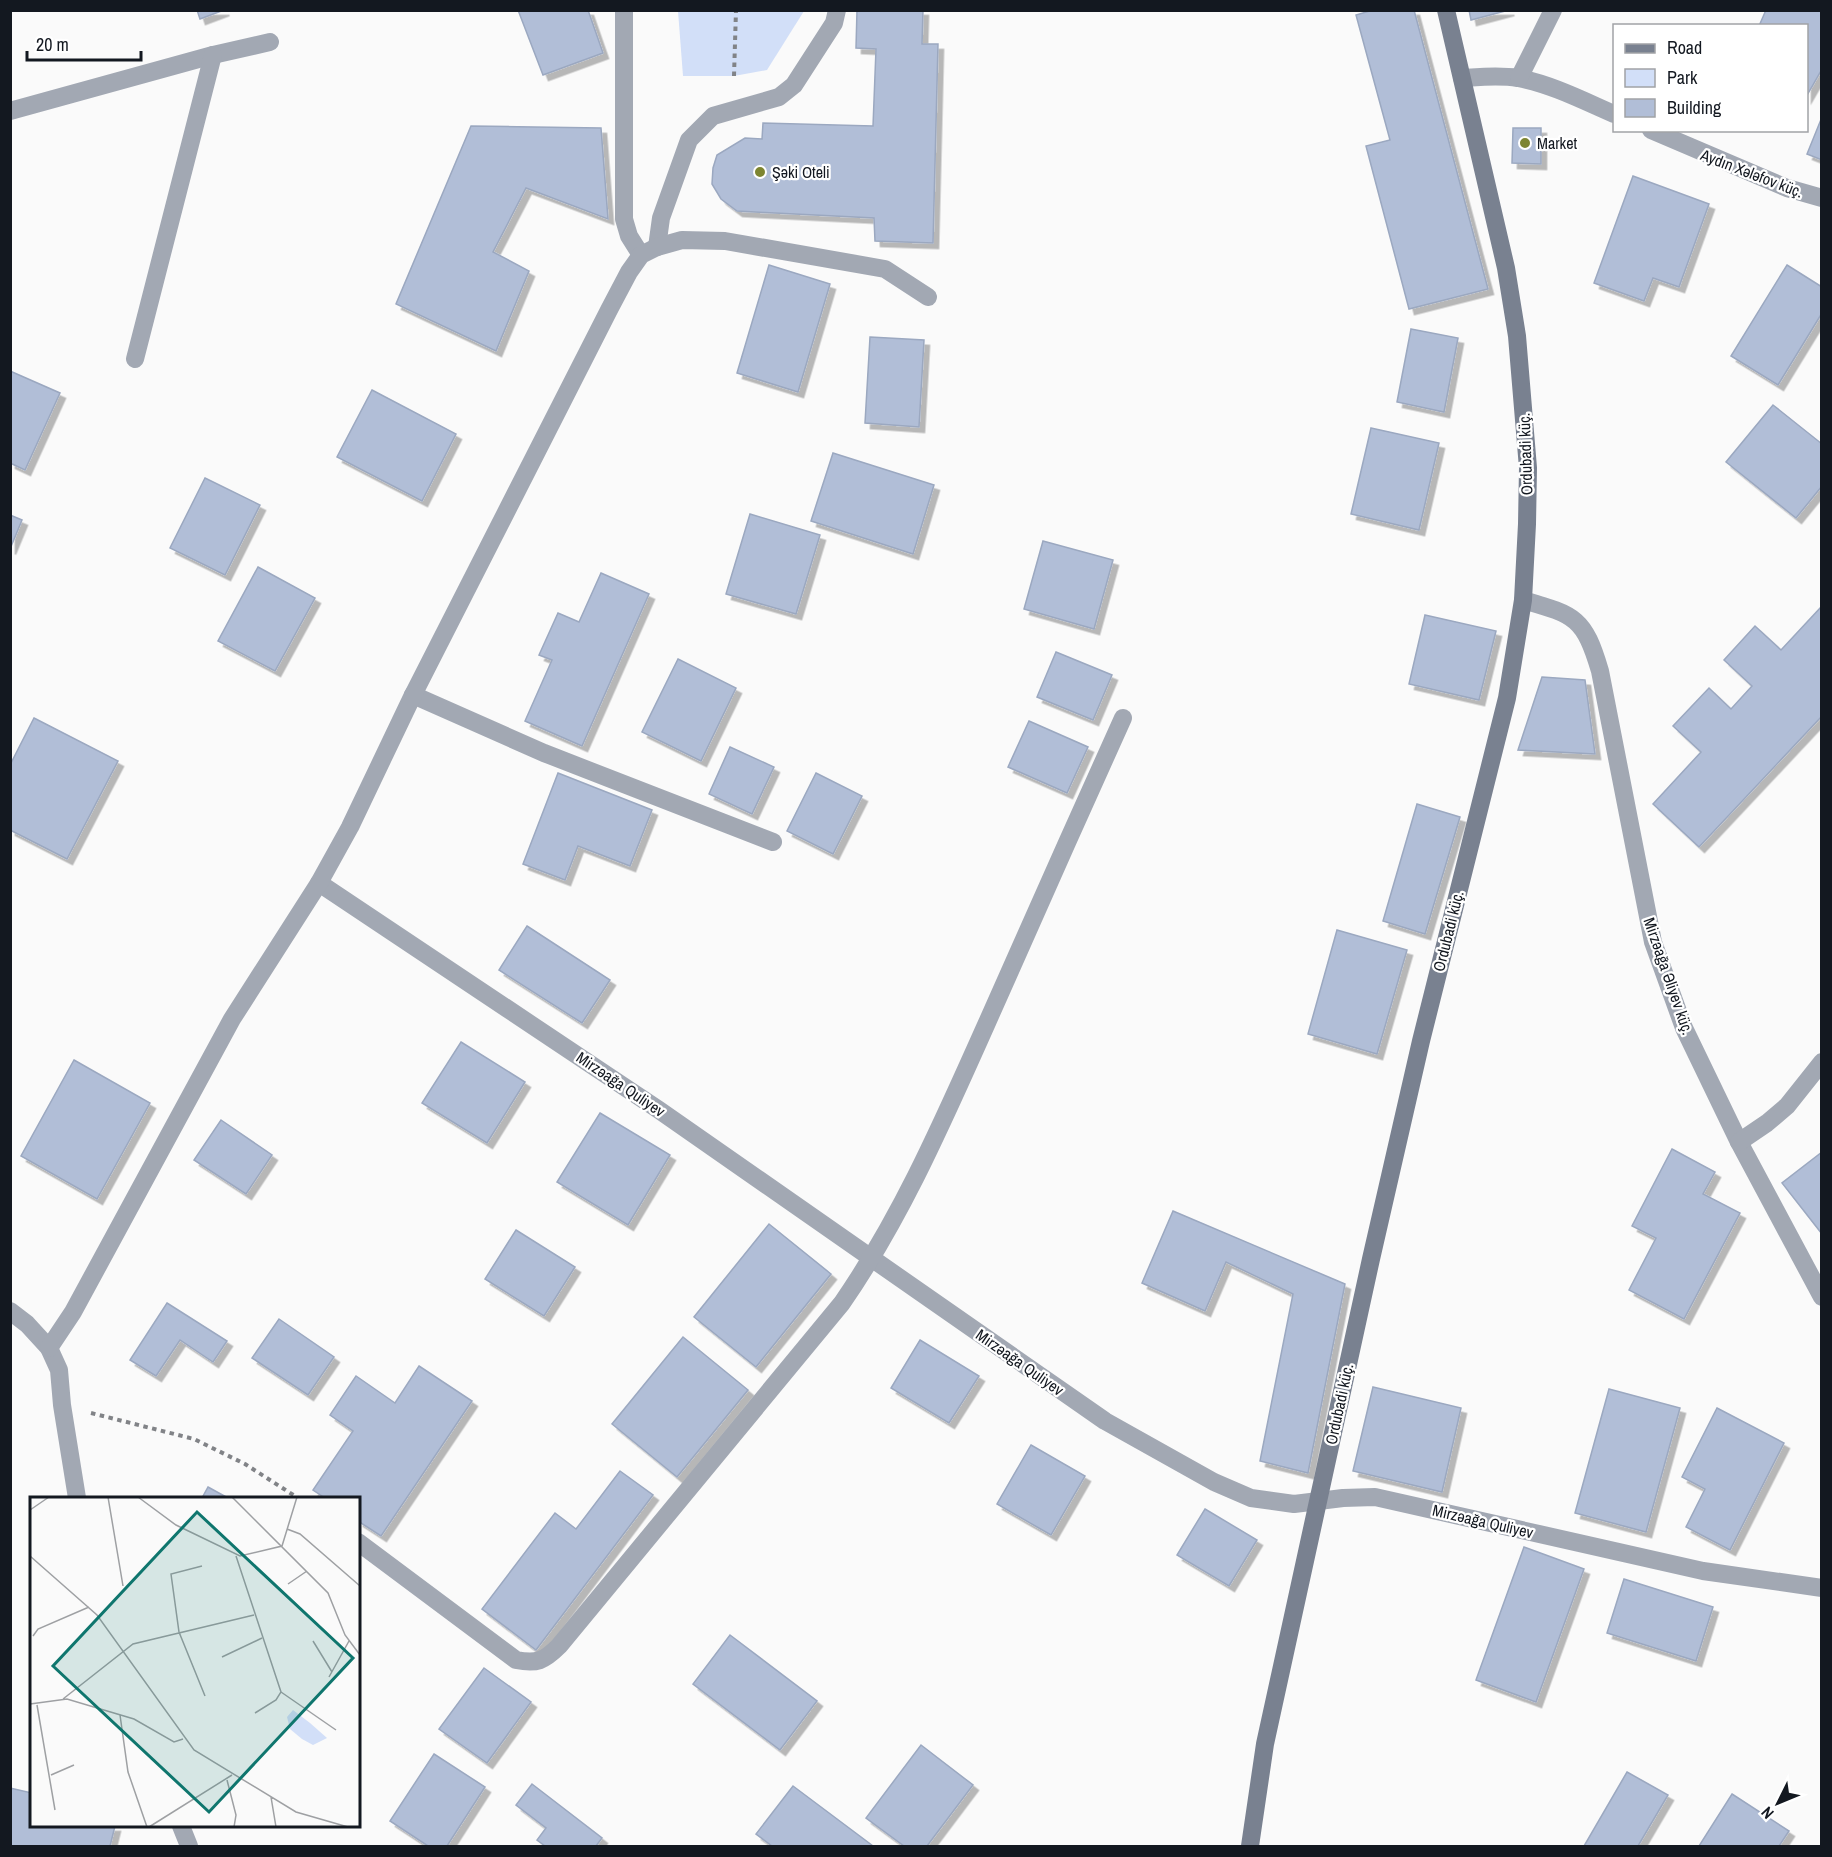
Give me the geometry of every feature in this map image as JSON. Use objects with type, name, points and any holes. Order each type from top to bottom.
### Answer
[{"type":"street","points":[[624,10],[624,219],[629,236],[649,251]]},
{"type":"street","points":[[49,1348],[73,1312],[232,1019],[319,883],[350,827],[413,695],[610,308],[629,272],[649,251],[689,140],[713,116],[779,97],[794,85],[834,23],[837,10]]},
{"type":"street","name":"Ordubadi küç.","points":[[1250,1846],[1265,1744],[1318,1502],[1421,1041],[1507,698],[1523,600],[1527,468],[1517,336],[1506,268],[1446,10]]},
{"type":"street","points":[[1519,78],[1553,10]]},
{"type":"street","points":[[10,111],[213,55],[270,42]]},
{"type":"street","points":[[135,359],[213,55]]},
{"type":"street","points":[[1462,78],[1496,76],[1519,78],[1550,87],[1613,114]]},
{"type":"street","name":"Aydın Xələfov küç.","points":[[1656,132],[1787,188],[1821,198]]},
{"type":"street","points":[[649,251],[682,240],[725,241],[885,269],[928,297]]},
{"type":"street","name":"Mirzəağa Əliyev küç.","points":[[1523,600],[1563,611],[1578,622],[1592,642],[1600,670],[1653,942],[1684,1028],[1740,1142],[1821,1297]]},
{"type":"street","points":[[413,695],[544,753],[773,842]]},
{"type":"street","points":[[360,1543],[516,1660],[531,1663],[546,1659],[559,1646],[842,1303],[872,1260],[905,1199],[940,1126],[1123,718]]},
{"type":"street","name":"Mirzəağa Quliyev","points":[[319,883],[650,1104],[1105,1421],[1214,1482],[1251,1498],[1294,1504],[1375,1497],[1703,1571],[1821,1588]]},
{"type":"street","points":[[1740,1142],[1767,1124],[1787,1106],[1821,1062]]},
{"type":"street","points":[[10,1311],[27,1324],[49,1348],[59,1370],[62,1405],[77,1497]]},
{"type":"street","points":[[181,1827],[189,1846]]},
{"type":"path","points":[[735,76],[736,10]]},
{"type":"path","points":[[62,1405],[194,1439],[245,1464],[296,1497]]},
{"type":"green space","points":[[678,10],[804,11],[767,70],[734,76],[683,76]]},
{"type":"building","points":[[197,10],[224,10],[200,19]]},
{"type":"building","points":[[518,10],[588,10],[603,53],[543,75]]},
{"type":"building","points":[[857,10],[923,10],[922,44],[938,44],[933,243],[875,241],[874,218],[737,211],[721,199],[712,184],[717,155],[745,138],[762,139],[763,123],[873,126],[876,49],[856,48]]},
{"type":"building","points":[[1373,10],[1414,10],[1488,289],[1409,309],[1366,146],[1390,140],[1356,15]]},
{"type":"building","points":[[1469,10],[1509,10],[1471,20]]},
{"type":"building","points":[[1766,10],[1822,10],[1822,69],[1808,94],[1808,24],[1760,24]]},
{"type":"building","points":[[1822,117],[1822,160],[1807,154]]},
{"type":"building","points":[[471,126],[601,128],[608,219],[526,188],[493,252],[529,271],[496,351],[396,304]]},
{"type":"building","points":[[1513,128],[1541,128],[1541,164],[1512,163]]},
{"type":"building","points":[[1633,176],[1709,204],[1679,287],[1653,278],[1644,301],[1594,283]]},
{"type":"building","points":[[769,265],[830,284],[798,392],[737,373]]},
{"type":"building","points":[[1787,265],[1822,287],[1822,313],[1778,385],[1731,356]]},
{"type":"building","points":[[1411,329],[1458,338],[1444,412],[1397,402]]},
{"type":"building","points":[[870,337],[924,340],[919,427],[865,423]]},
{"type":"building","points":[[10,371],[60,393],[25,470],[10,463]]},
{"type":"building","points":[[372,390],[456,434],[422,501],[337,457]]},
{"type":"building","points":[[1773,405],[1822,444],[1822,486],[1796,518],[1726,462]]},
{"type":"building","points":[[1371,428],[1439,443],[1419,530],[1351,514]]},
{"type":"building","points":[[833,453],[934,485],[913,554],[811,521]]},
{"type":"building","points":[[205,478],[260,505],[225,575],[170,548]]},
{"type":"building","points":[[750,514],[820,535],[796,614],[726,594]]},
{"type":"building","points":[[10,515],[22,520],[10,549]]},
{"type":"building","points":[[1043,541],[1113,560],[1094,629],[1024,609]]},
{"type":"building","points":[[258,567],[315,598],[275,671],[218,641]]},
{"type":"building","points":[[601,573],[649,594],[582,746],[525,721],[552,660],[539,655],[558,613],[579,622]]},
{"type":"building","points":[[1822,606],[1822,716],[1699,847],[1653,804],[1701,752],[1673,726],[1709,688],[1731,709],[1752,686],[1724,660],[1755,626],[1781,650]]},
{"type":"building","points":[[1425,615],[1496,631],[1479,700],[1409,684]]},
{"type":"building","points":[[1056,652],[1112,675],[1093,720],[1037,697]]},
{"type":"building","points":[[678,659],[736,688],[701,761],[642,732]]},
{"type":"building","points":[[1542,677],[1585,680],[1595,754],[1518,750]]},
{"type":"building","points":[[34,718],[118,761],[67,859],[10,830],[10,765]]},
{"type":"building","points":[[1029,721],[1088,747],[1067,793],[1008,767]]},
{"type":"building","points":[[730,747],[774,767],[752,814],[709,794]]},
{"type":"building","points":[[558,773],[652,810],[630,866],[578,846],[565,880],[523,864]]},
{"type":"building","points":[[816,773],[862,796],[833,854],[787,831]]},
{"type":"building","points":[[1417,804],[1460,817],[1425,934],[1383,921]]},
{"type":"building","points":[[527,926],[610,980],[582,1023],[499,970]]},
{"type":"building","points":[[1337,930],[1407,950],[1377,1054],[1308,1034]]},
{"type":"building","points":[[461,1042],[525,1082],[487,1143],[422,1103]]},
{"type":"building","points":[[74,1060],[150,1103],[97,1199],[21,1156]]},
{"type":"building","points":[[600,1113],[670,1155],[628,1225],[557,1182]]},
{"type":"building","points":[[221,1120],[272,1155],[246,1194],[194,1160]]},
{"type":"building","points":[[1672,1149],[1715,1172],[1703,1194],[1740,1213],[1684,1319],[1629,1290],[1656,1238],[1632,1226]]},
{"type":"building","points":[[1822,1152],[1822,1234],[1782,1183]]},
{"type":"building","points":[[1173,1211],[1345,1284],[1308,1473],[1260,1461],[1293,1294],[1226,1262],[1205,1311],[1142,1283]]},
{"type":"building","points":[[769,1224],[831,1274],[756,1367],[694,1317]]},
{"type":"building","points":[[516,1230],[575,1267],[544,1316],[485,1279]]},
{"type":"building","points":[[167,1303],[227,1341],[213,1362],[180,1340],[156,1376],[130,1360]]},
{"type":"building","points":[[279,1319],[334,1357],[308,1395],[252,1358]]},
{"type":"building","points":[[683,1337],[748,1390],[677,1477],[612,1424]]},
{"type":"building","points":[[920,1340],[979,1376],[949,1423],[891,1388]]},
{"type":"building","points":[[419,1366],[472,1401],[381,1536],[360,1522],[360,1497],[324,1497],[313,1490],[353,1431],[330,1415],[356,1376],[395,1403]]},
{"type":"building","points":[[1373,1387],[1461,1408],[1442,1492],[1353,1471]]},
{"type":"building","points":[[1609,1389],[1680,1408],[1646,1532],[1575,1513]]},
{"type":"building","points":[[1717,1408],[1784,1443],[1730,1550],[1686,1527],[1705,1489],[1682,1477]]},
{"type":"building","points":[[1031,1445],[1085,1476],[1051,1535],[997,1504]]},
{"type":"building","points":[[620,1471],[653,1495],[536,1650],[482,1609],[555,1513],[576,1529]]},
{"type":"building","points":[[208,1487],[226,1497],[203,1497]]},
{"type":"building","points":[[1205,1509],[1257,1540],[1229,1586],[1177,1555]]},
{"type":"building","points":[[1524,1547],[1584,1569],[1536,1702],[1476,1680]]},
{"type":"building","points":[[1624,1579],[1713,1607],[1696,1661],[1607,1633]]},
{"type":"building","points":[[730,1635],[817,1701],[780,1750],[693,1684]]},
{"type":"building","points":[[484,1668],[531,1702],[487,1763],[439,1729]]},
{"type":"building","points":[[921,1745],[973,1785],[927,1846],[904,1846],[866,1818]]},
{"type":"building","points":[[434,1754],[485,1787],[447,1846],[428,1846],[390,1821]]},
{"type":"building","points":[[1627,1772],[1668,1795],[1638,1846],[1584,1846]]},
{"type":"building","points":[[532,1784],[602,1838],[596,1846],[545,1846],[537,1840],[546,1828],[516,1805]]},
{"type":"building","points":[[793,1786],[873,1846],[772,1846],[756,1834]]},
{"type":"building","points":[[10,1788],[30,1793],[30,1827],[115,1827],[110,1846],[10,1846]]},
{"type":"building","points":[[1732,1794],[1789,1831],[1779,1846],[1699,1846]]},
{"type":"place","name":"Market","points":[[1525,143]]},
{"type":"place","name":"Şəki Oteli","points":[[760,172]]}]
